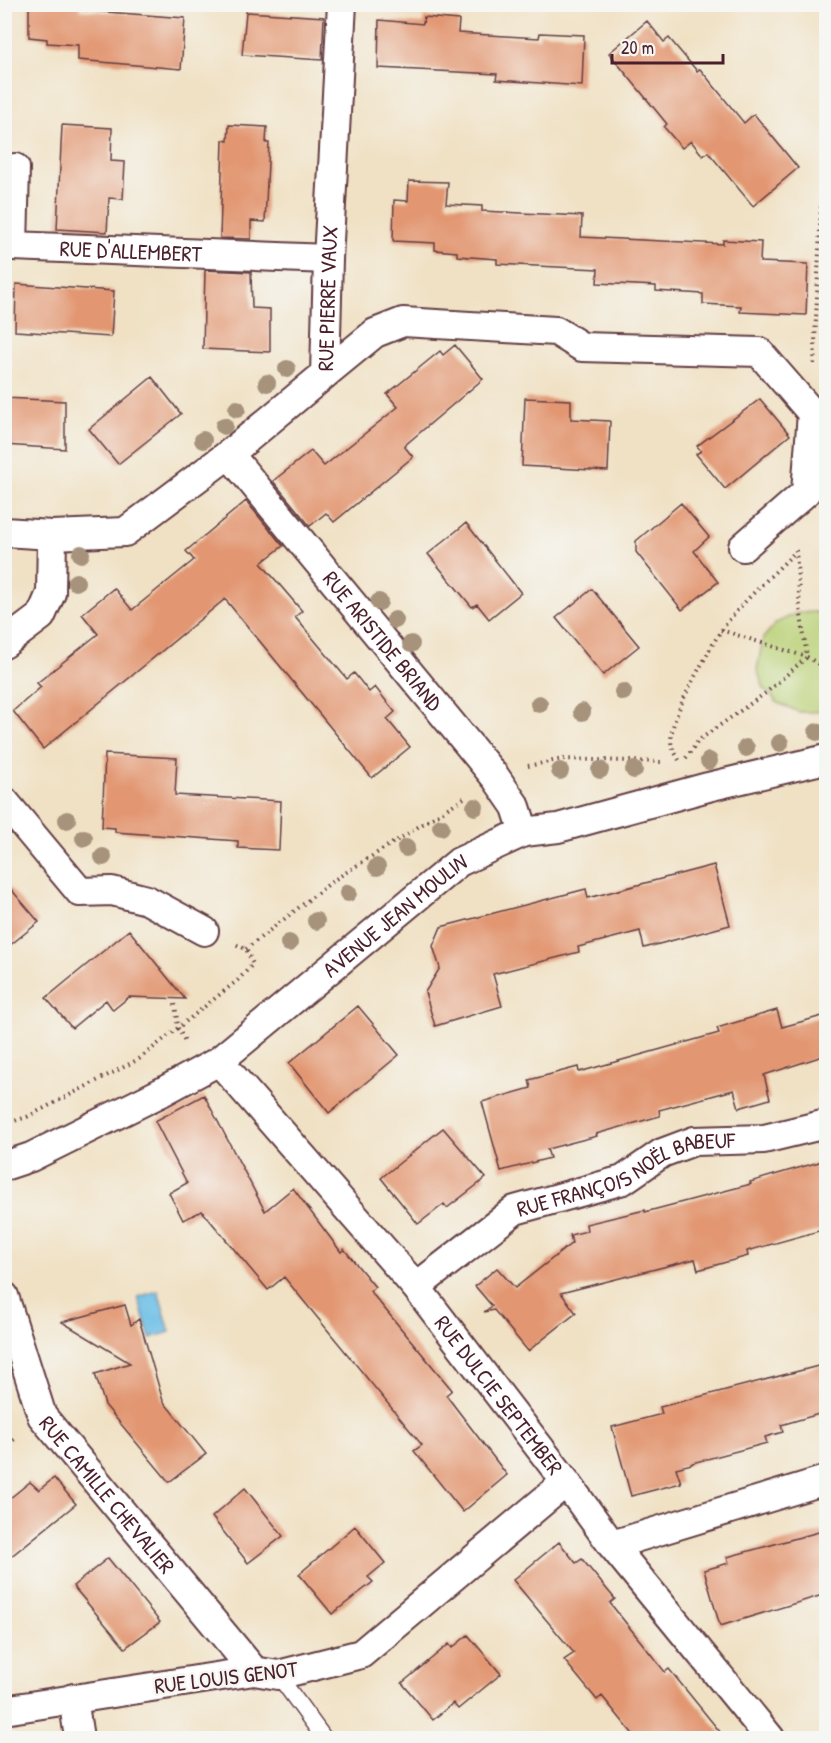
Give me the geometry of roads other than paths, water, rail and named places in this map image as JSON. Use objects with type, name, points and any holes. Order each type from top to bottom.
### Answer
[{"type":"street","name":"RUE PIERRE VAUX","points":[[4,532],[52,536],[125,532],[229,454],[325,374],[328,258],[342,4]]},
{"type":"street","name":"RUE D'ALLEMBERT","points":[[15,168],[13,246],[328,258]]},
{"type":"street","points":[[325,374],[375,333],[403,322],[556,331],[582,347],[759,352],[812,412],[806,492],[743,547]]},
{"type":"street","name":"RUE ARISTIDE BRIAND","points":[[229,454],[496,778],[516,807],[524,832]]},
{"type":"street","points":[[4,644],[41,616],[51,593],[52,536]]},
{"type":"street","name":"AVENUE JEAN MOULIN","points":[[4,1166],[42,1152],[219,1061],[459,862],[524,832],[558,828],[690,792],[826,759]]},
{"type":"street","points":[[4,801],[80,892],[112,891],[147,900],[204,931]]},
{"type":"street","name":"RUE DULCIE SEPTEMBER","points":[[219,1061],[416,1287],[612,1545],[770,1738]]},
{"type":"street","name":"RUE FRANÇOIS NOËL BABEUF","points":[[416,1287],[515,1210],[623,1180],[662,1153],[694,1141],[764,1139],[826,1124]]},
{"type":"street","name":"RUE CAMILLE CHEVALIER","points":[[4,1296],[42,1416],[266,1673]]},
{"type":"street","points":[[612,1545],[826,1480]]},
{"type":"street","name":"RUE LOUIS GENOT","points":[[4,1710],[73,1698],[266,1673],[361,1654],[566,1482]]},
{"type":"street","points":[[73,1698],[79,1738]]},
{"type":"lane","points":[[266,1673],[324,1738]]},
{"type":"water","points":[[158,1291],[170,1332],[150,1338],[138,1297]]}]
